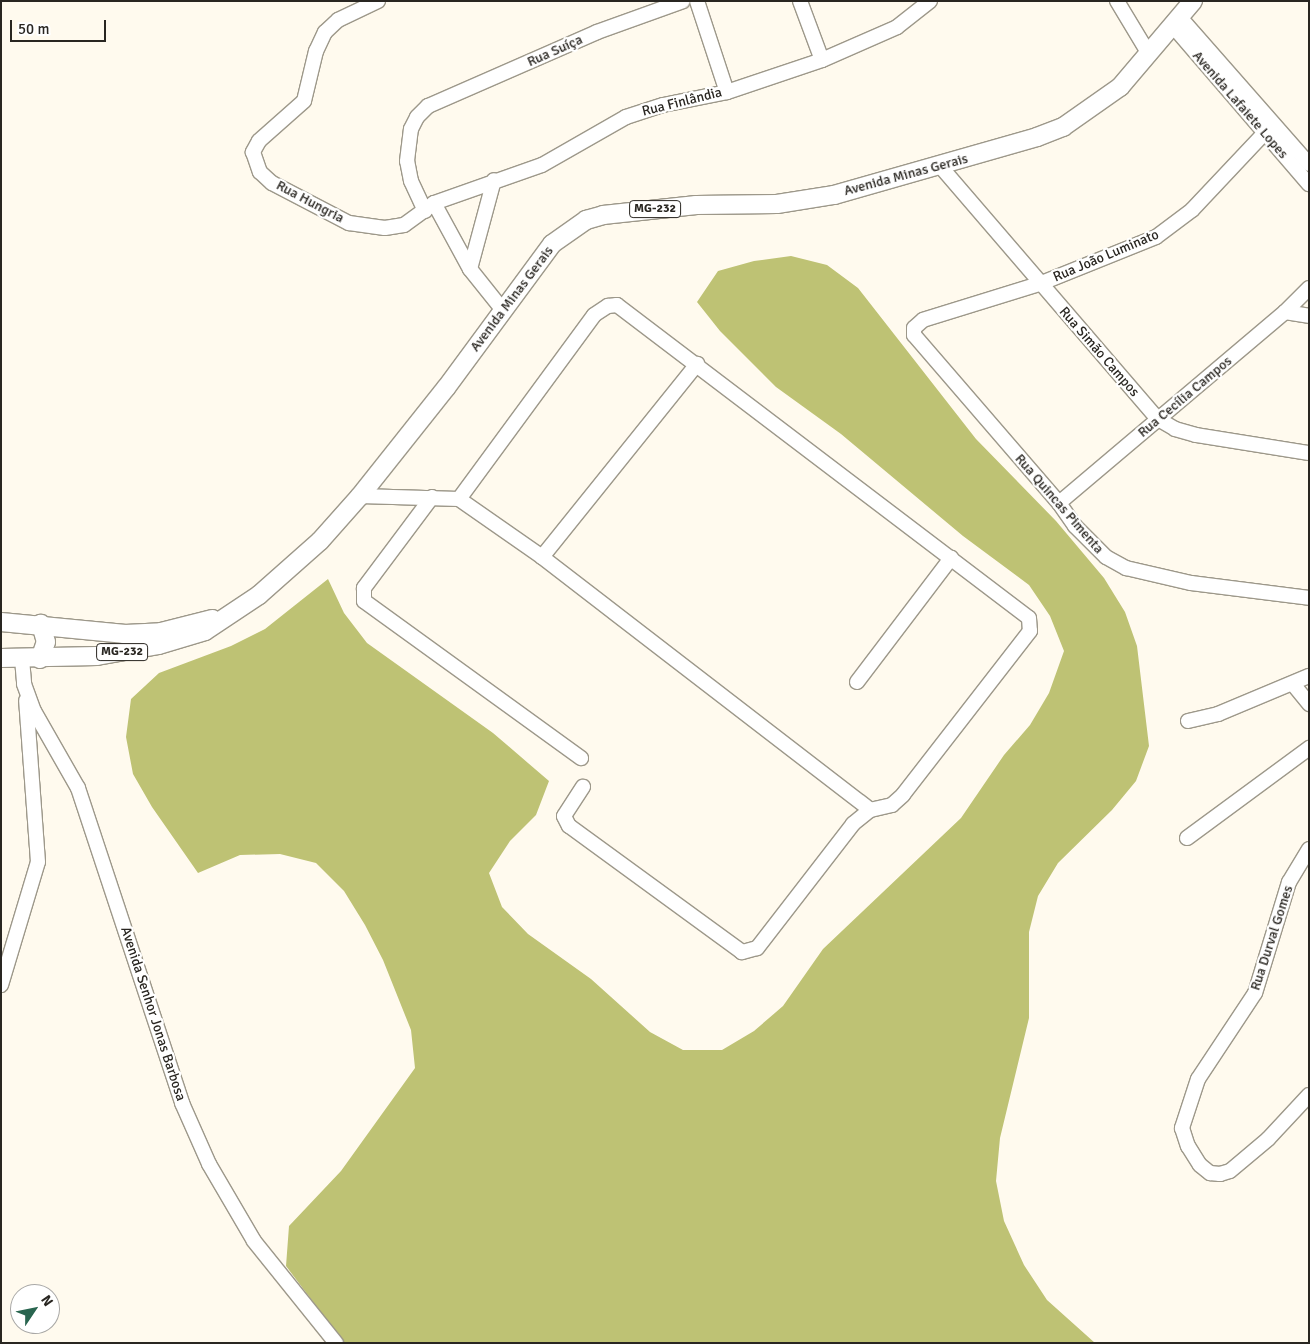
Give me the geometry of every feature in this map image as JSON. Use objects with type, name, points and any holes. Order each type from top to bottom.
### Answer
[{"type":"main road","name":"Avenida Minas Gerais","points":[[234,612],[283,577],[360,496],[446,388],[502,309],[552,244],[586,220],[603,215],[696,205],[804,201],[940,167],[1063,127],[1120,87],[1193,1]]},
{"type":"main road","name":"MG-232","points":[[1,622],[42,624],[124,634],[161,632],[234,612]]},
{"type":"main road","name":"MG-232","points":[[1,658],[40,659],[97,656],[159,645],[191,637],[234,612]]},
{"type":"main road","points":[[40,659],[46,642],[42,624]]},
{"type":"street","name":"Rua Hungria","points":[[378,1],[338,20],[325,32],[316,51],[304,101],[259,141],[253,152],[254,161],[272,183],[349,223],[385,228],[404,226],[429,207]]},
{"type":"street","name":"Rua Suíça","points":[[429,207],[411,181],[406,161],[411,129],[417,116],[428,106],[597,32],[683,1]]},
{"type":"street","points":[[697,1],[728,92]]},
{"type":"street","points":[[800,1],[822,60]]},
{"type":"street","name":"Rua Finlândia","points":[[429,207],[494,180],[542,165],[626,117],[663,105],[728,92],[822,60],[897,27],[930,1]]},
{"type":"street","points":[[1117,1],[1149,54]]},
{"type":"street","name":"Avenida Lafaiete Lopes","points":[[1176,20],[1269,129],[1309,184]]},
{"type":"street","name":"Avenida Lafaiete Lopes","points":[[1269,129],[1309,164]]},
{"type":"street","name":"Rua João Luminato","points":[[916,339],[914,328],[923,320],[1039,284],[1156,237],[1192,210],[1269,129]]},
{"type":"street","name":"Rua Simão Campos","points":[[940,167],[1039,284],[1158,419],[1175,429],[1196,435],[1309,453]]},
{"type":"street","points":[[470,269],[494,180]]},
{"type":"street","points":[[429,207],[470,269],[502,309]]},
{"type":"street","name":"Rua Cecília Campos","points":[[1059,504],[1285,312],[1309,288]]},
{"type":"street","points":[[459,499],[594,315],[602,309],[617,305],[623,307],[951,558],[1025,612],[1031,624],[1030,631],[904,795],[892,805],[870,810],[854,824],[763,944],[742,952],[569,826],[564,816],[583,787]]},
{"type":"street","points":[[1285,312],[1309,316]]},
{"type":"street","name":"Rua Quincas Pimenta","points":[[916,339],[1059,504],[1088,542],[1106,558],[1126,568],[1191,583],[1309,598]]},
{"type":"street","points":[[542,557],[697,364]]},
{"type":"street","points":[[360,496],[459,499],[542,557],[870,810]]},
{"type":"street","points":[[432,497],[364,588],[364,601],[581,758]]},
{"type":"street","points":[[857,682],[951,558]]},
{"type":"street","name":"Avenida Senhor Jonas Barbosa","points":[[22,659],[24,684],[34,711],[78,788],[182,1102],[209,1164],[254,1241],[336,1343]]},
{"type":"street","points":[[1188,721],[1218,714],[1309,676]]},
{"type":"street","points":[[1,985],[38,862],[24,684]]},
{"type":"street","points":[[1293,684],[1309,704]]},
{"type":"street","points":[[1187,838],[1309,748]]},
{"type":"street","name":"Rua Durval Gomes","points":[[1309,848],[1289,882],[1255,993],[1194,1087],[1182,1128],[1188,1146],[1200,1165],[1210,1173],[1220,1174],[1230,1171],[1268,1139],[1309,1095]]},
{"type":"green space","points":[[791,256],[827,265],[858,288],[976,439],[1056,521],[1104,578],[1125,612],[1137,646],[1149,746],[1136,781],[1112,810],[1058,863],[1038,896],[1029,932],[1029,1018],[1000,1138],[996,1181],[1004,1221],[1024,1265],[1047,1300],[1095,1343],[344,1343],[286,1266],[289,1226],[341,1171],[415,1068],[411,1030],[383,960],[365,925],[344,891],[316,863],[280,854],[240,855],[198,873],[152,807],[133,774],[126,737],[131,699],[159,673],[231,646],[265,629],[328,579],[344,613],[367,643],[493,733],[549,781],[536,815],[510,841],[489,873],[502,907],[528,934],[591,979],[650,1032],[683,1050],[722,1050],[754,1031],[783,1006],[823,949],[961,818],[1004,755],[1030,725],[1049,693],[1064,651],[1050,616],[1029,585],[963,536],[841,434],[776,387],[720,331],[697,302],[718,271],[754,261]]}]
